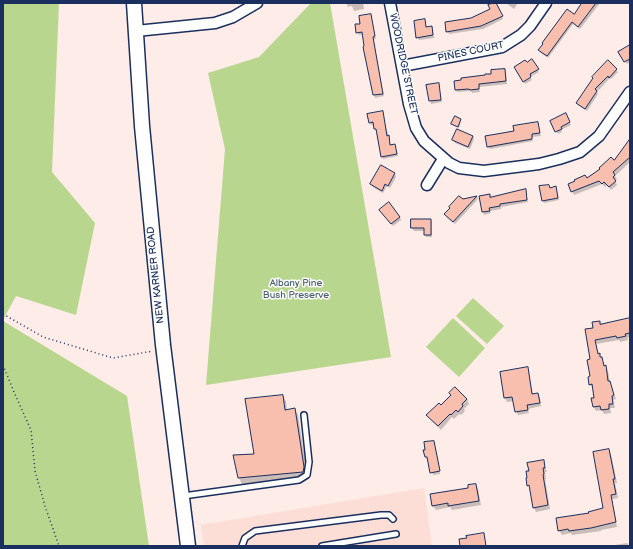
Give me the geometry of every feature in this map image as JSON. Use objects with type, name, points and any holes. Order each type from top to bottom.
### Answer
[{"type":"main road","name":"NEW KARNER ROAD","points":[[134,3],[142,126],[164,350],[188,546]]},
{"type":"street","points":[[136,31],[215,23],[233,17],[257,3]]},
{"type":"street","name":"WOODRIDGE STREET","points":[[390,3],[409,104],[416,128],[424,141],[443,159],[459,168],[484,171],[539,164],[580,152],[600,136],[630,92]]},
{"type":"street","name":"PINES COURT","points":[[402,66],[502,47],[521,35],[530,26],[546,3]]},
{"type":"street","points":[[427,185],[443,159]]},
{"type":"lane","points":[[182,496],[299,480],[307,475],[309,462],[304,415]]},
{"type":"lane","points":[[242,546],[245,538],[255,531],[381,515],[389,515],[393,519]]},
{"type":"lane","points":[[322,546],[396,534]]},
{"type":"path","points":[[3,314],[43,337],[113,358],[164,350]]},
{"type":"path","points":[[3,365],[32,430],[35,471],[58,546]]},
{"type":"shaded area","points":[[424,488],[432,546],[204,546],[201,525]]},
{"type":"green space","points":[[3,3],[59,3],[52,172],[95,223],[76,315],[16,296],[3,320]]},
{"type":"green space","name":"Albany Pine Bush Preserve","points":[[311,3],[330,3],[391,357],[206,385],[225,149],[208,73],[259,57]]},
{"type":"green space","points":[[473,298],[504,326],[487,344],[456,316]]},
{"type":"green space","points":[[453,318],[485,348],[459,377],[426,347]]},
{"type":"green space","points":[[3,321],[127,396],[149,546],[3,546]]},
{"type":"building","points":[[496,3],[503,16],[481,26],[446,32],[445,22],[471,18],[490,9],[488,5]]},
{"type":"building","points":[[582,3],[596,3],[578,27],[572,22],[547,56],[538,50],[567,9],[574,14]]},
{"type":"building","points":[[371,14],[375,36],[373,37],[383,94],[373,95],[363,47],[362,32],[356,33],[355,24],[360,24],[359,16]]},
{"type":"building","points":[[425,19],[426,27],[432,26],[433,35],[416,38],[414,21]]},
{"type":"building","points":[[630,45],[630,59],[624,62],[618,52]]},
{"type":"building","points":[[532,59],[539,69],[530,74],[531,77],[523,82],[514,67],[525,60],[527,62]]},
{"type":"building","points":[[608,60],[617,69],[609,78],[608,76],[595,89],[597,91],[585,109],[576,103],[593,78],[592,77]]},
{"type":"building","points":[[505,69],[506,81],[479,84],[479,89],[455,90],[454,81],[461,80],[461,78],[491,74],[491,70]]},
{"type":"building","points":[[439,83],[441,100],[429,101],[426,85]]},
{"type":"building","points":[[383,111],[387,136],[389,135],[390,145],[395,144],[397,154],[381,157],[376,129],[374,129],[373,122],[369,123],[367,114]]},
{"type":"building","points":[[566,113],[570,122],[561,127],[562,129],[555,132],[550,121]]},
{"type":"building","points":[[455,116],[461,119],[458,127],[451,124]]},
{"type":"building","points":[[538,122],[540,133],[532,134],[532,139],[487,147],[485,136],[514,131],[513,126]]},
{"type":"building","points":[[457,129],[473,136],[468,147],[452,140]]},
{"type":"building","points":[[630,139],[630,157],[613,172],[615,175],[613,177],[616,181],[609,187],[604,182],[602,184],[599,181],[571,192],[568,184],[585,175],[587,178],[600,169],[599,168],[611,157],[614,160]]},
{"type":"building","points":[[381,165],[395,173],[388,186],[385,184],[382,191],[370,184]]},
{"type":"building","points":[[549,185],[550,188],[556,186],[558,198],[542,201],[539,186]]},
{"type":"building","points":[[526,189],[527,200],[500,204],[500,206],[489,208],[490,211],[482,212],[479,196],[490,194],[490,197]]},
{"type":"building","points":[[459,196],[463,199],[477,196],[453,222],[444,214]]},
{"type":"building","points":[[389,202],[400,217],[391,224],[379,210]]},
{"type":"building","points":[[411,219],[431,219],[431,235],[424,235],[424,228],[411,228]]},
{"type":"building","points":[[630,318],[630,333],[625,334],[626,336],[617,338],[616,336],[595,340],[598,354],[600,353],[600,357],[602,357],[604,366],[606,365],[608,381],[610,381],[614,395],[612,396],[613,404],[609,404],[609,409],[601,410],[600,406],[593,407],[591,398],[594,398],[592,384],[589,385],[588,377],[590,376],[587,360],[590,359],[585,329],[593,328],[592,322],[600,321],[600,324]]},
{"type":"building","points":[[528,367],[532,394],[538,393],[540,403],[527,405],[528,410],[515,412],[512,397],[504,398],[500,372]]},
{"type":"building","points":[[455,387],[467,399],[462,404],[463,406],[458,412],[456,410],[451,415],[450,414],[438,426],[426,415],[439,403],[441,405],[451,395],[449,393]]},
{"type":"building","points":[[283,395],[285,410],[295,408],[304,467],[303,472],[238,478],[233,455],[254,454],[245,399]]},
{"type":"building","points":[[434,441],[440,471],[430,473],[427,457],[425,457],[423,450],[425,450],[424,442]]},
{"type":"building","points":[[609,449],[615,479],[613,479],[616,494],[611,495],[616,522],[591,528],[558,531],[556,518],[589,513],[588,512],[603,508],[593,452]]},
{"type":"building","points":[[544,460],[545,468],[543,468],[543,475],[548,505],[533,508],[529,485],[527,486],[526,471],[529,471],[527,463]]},
{"type":"building","points":[[476,484],[479,501],[448,506],[448,503],[432,506],[430,494],[468,488],[468,485]]},
{"type":"building","points":[[484,533],[486,546],[460,546],[459,539],[467,538],[466,536]]}]
